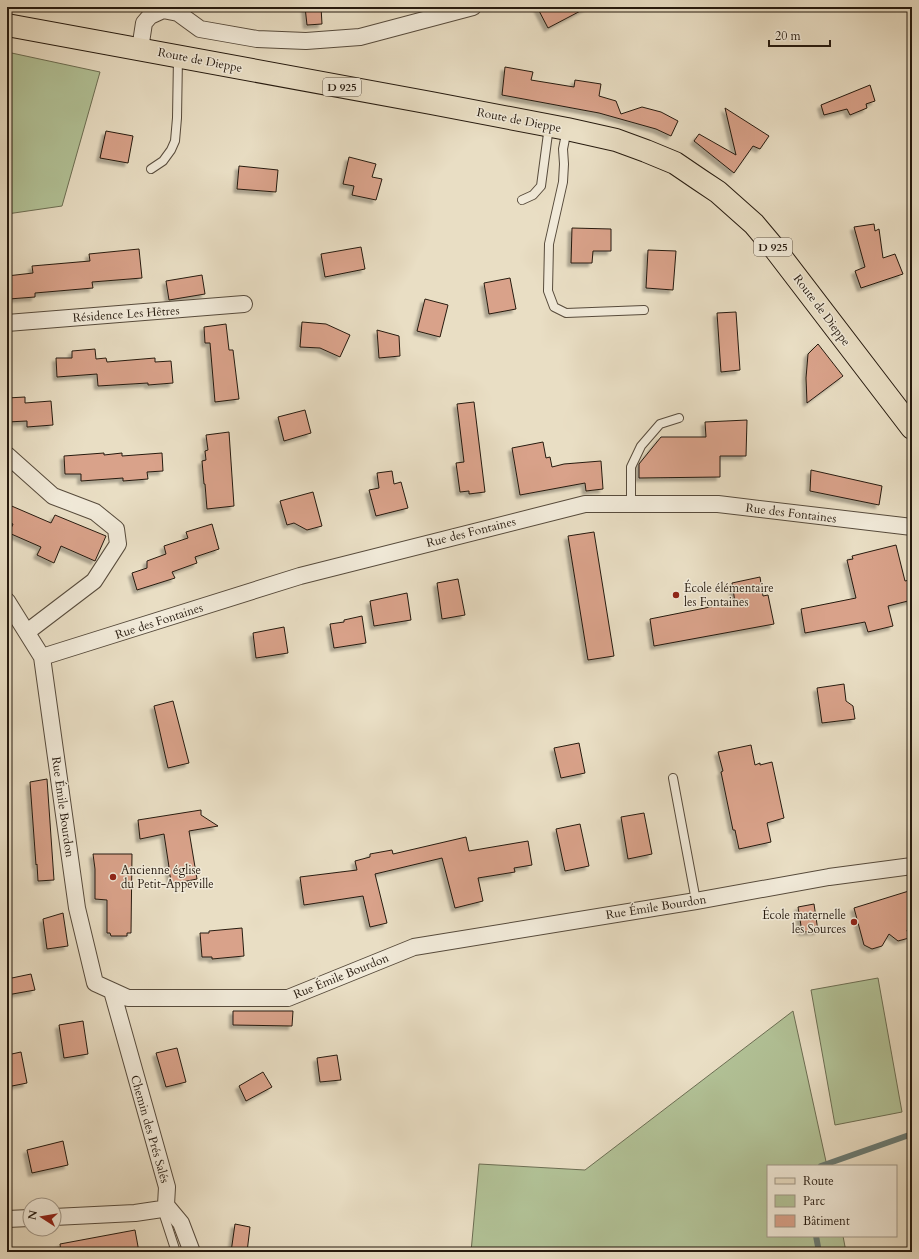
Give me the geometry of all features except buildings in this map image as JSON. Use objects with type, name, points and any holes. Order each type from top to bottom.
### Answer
[{"type":"main road","name":"Route de Dieppe","points":[[7,26],[140,49],[558,127],[616,140],[675,163],[706,184],[754,224],[775,248],[912,428]]},
{"type":"street","points":[[140,49],[144,23],[150,16],[163,10],[178,13],[200,29],[257,39],[306,41],[360,37],[473,7]]},
{"type":"street","name":"Résidence Les Hêtres","points":[[7,323],[244,304]]},
{"type":"street","points":[[7,455],[53,496],[95,512],[116,529],[118,544],[94,581],[26,632]]},
{"type":"street","name":"Rue des Fontaines","points":[[42,657],[300,576],[585,504],[718,504],[912,527]]},
{"type":"street","points":[[7,600],[42,657]]},
{"type":"street","name":"Rue Émile Bourdon","points":[[42,657],[77,908],[95,983],[128,998],[288,998],[414,947],[696,901],[829,877],[912,866]]},
{"type":"street","name":"Chemin des Prés Salés","points":[[112,991],[167,1187],[164,1207]]},
{"type":"street","points":[[62,1217],[136,1213],[164,1207],[181,1223],[192,1252]]},
{"type":"street","points":[[7,1220],[22,1219]]},
{"type":"lane","points":[[152,169],[163,161],[171,150],[175,141],[178,56]]},
{"type":"lane","points":[[522,200],[533,195],[541,186],[558,127]]},
{"type":"lane","points":[[558,127],[564,164],[563,182],[549,244],[548,291],[554,307],[566,313],[644,310]]},
{"type":"lane","points":[[631,504],[631,467],[641,446],[660,424],[679,418]]},
{"type":"lane","points":[[673,778],[696,901]]},
{"type":"lane","points":[[164,1207],[176,1252]]},
{"type":"green space","points":[[7,52],[100,72],[62,206],[7,214]]},
{"type":"green space","points":[[878,978],[902,1112],[835,1125],[811,990]]},
{"type":"green space","points":[[793,1011],[827,1165],[767,1165],[767,1237],[843,1237],[846,1252],[471,1252],[479,1164],[585,1170]]},
{"type":"waterway","points":[[824,1165],[912,1134]]},
{"type":"waterway","points":[[816,1237],[819,1252]]},
{"type":"place","name":"École élémentaire les Fontaines","points":[[676,595]]},
{"type":"place","name":"Ancienne église du Petit-Appeville","points":[[113,877]]},
{"type":"place","name":"École maternelle les Sources","points":[[854,922]]}]
